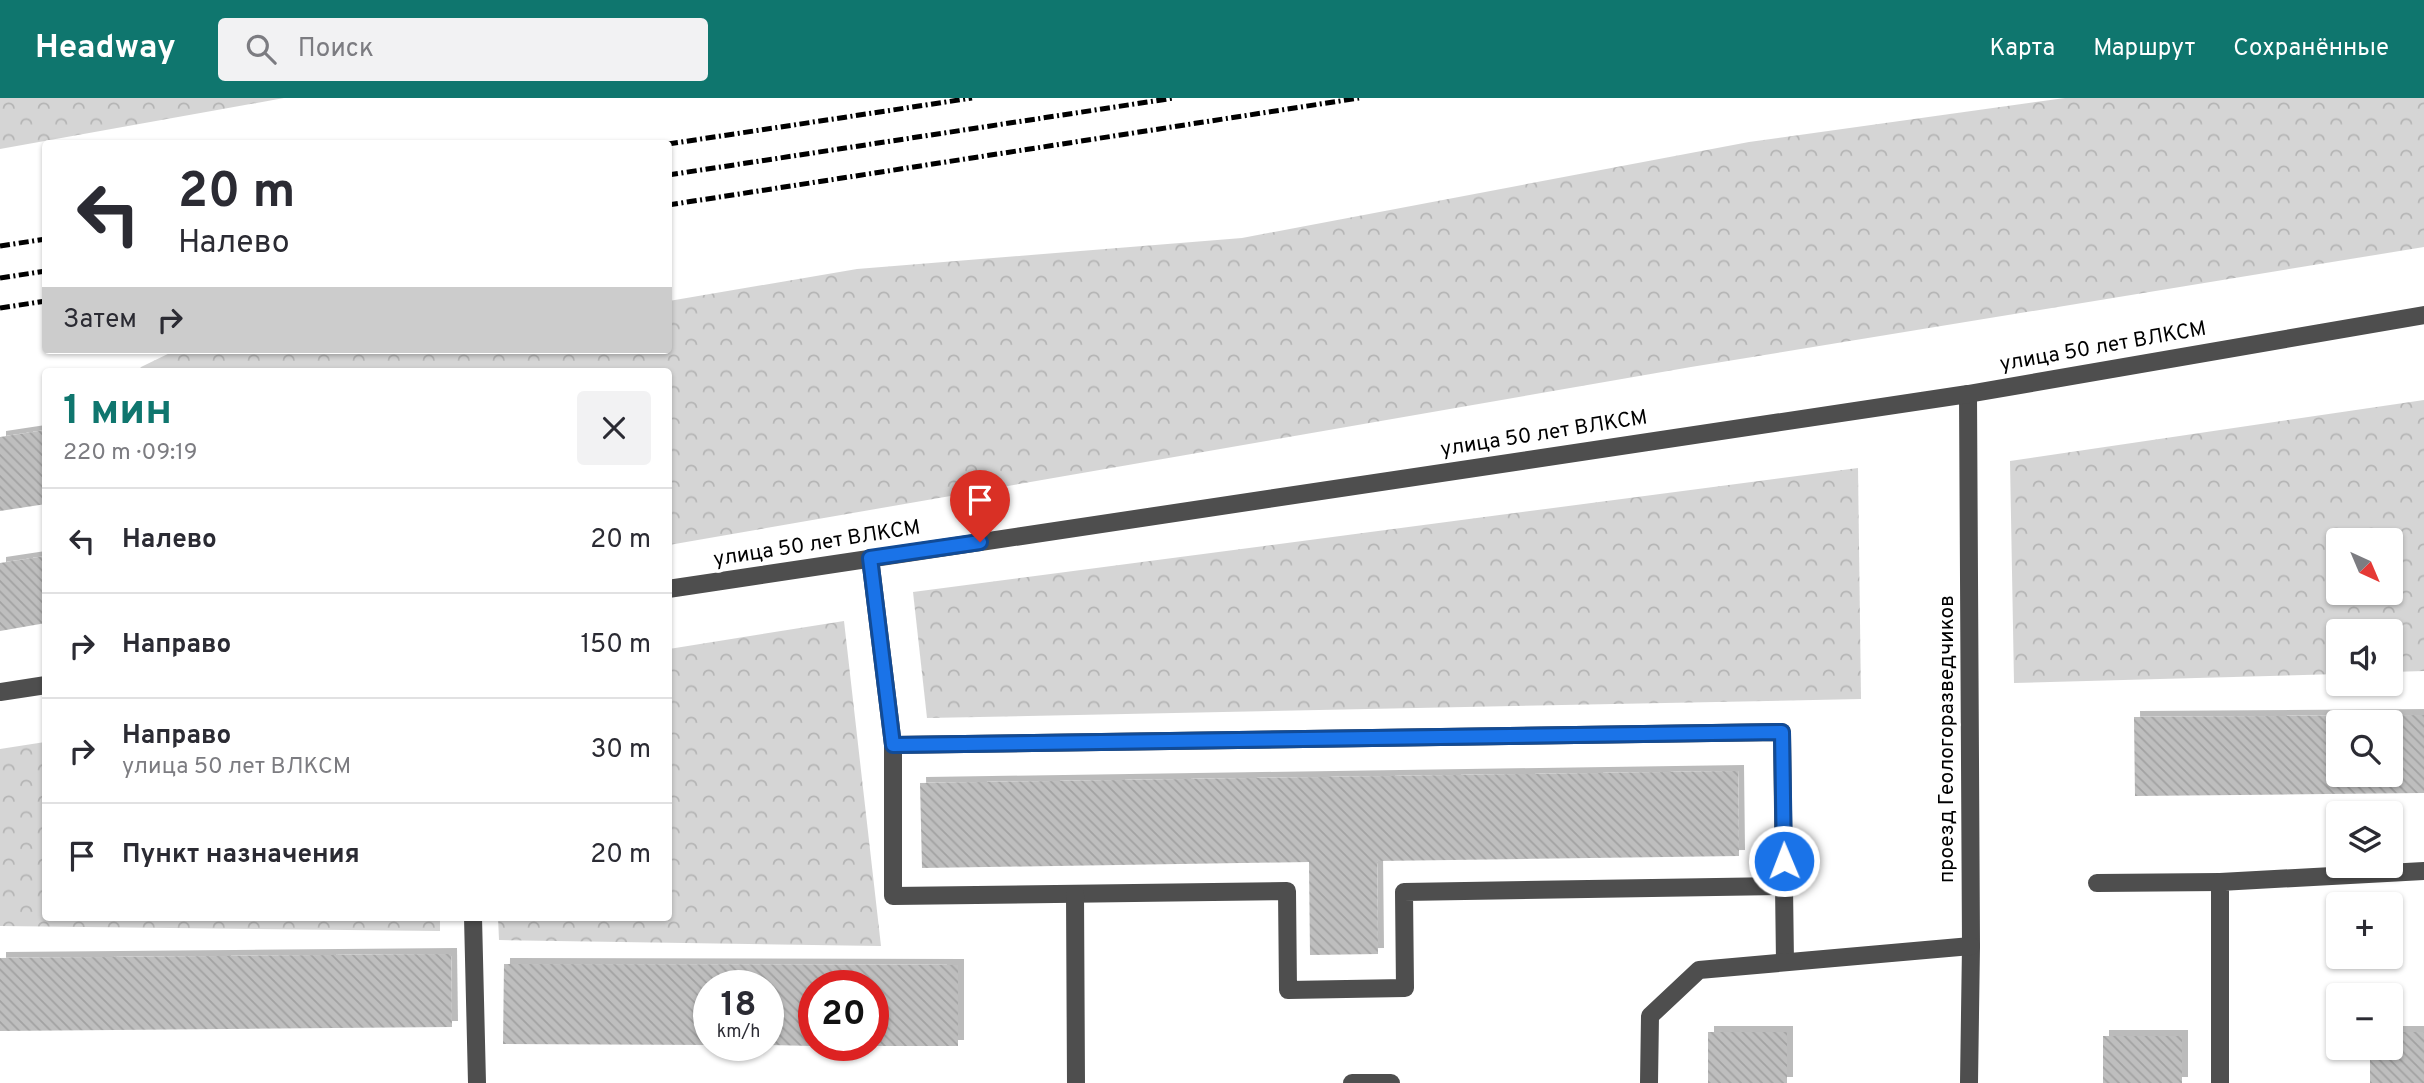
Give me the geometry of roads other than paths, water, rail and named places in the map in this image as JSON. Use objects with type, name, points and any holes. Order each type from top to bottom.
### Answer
[{"type":"street","name":"улица 50 лет ВЛКСМ","points":[[672,588],[1968,394],[2424,315]]},
{"type":"street","name":"проезд Геологоразведчиков","points":[[1968,394],[1971,946],[1969,1083]]},
{"type":"street","points":[[870,558],[893,745],[893,897],[1287,891],[1288,990],[1405,988],[1404,892],[1784,887]]},
{"type":"street","points":[[0,692],[42,686]]},
{"type":"street","points":[[893,745],[1782,732],[1785,962]]},
{"type":"street","points":[[2098,883],[2220,882],[2424,871]]},
{"type":"street","points":[[2220,882],[2220,1083]]},
{"type":"street","points":[[1075,894],[1076,1083]]},
{"type":"street","points":[[473,921],[477,1083]]},
{"type":"street","points":[[1649,1083],[1650,1016],[1699,970],[1971,946]]},
{"type":"street","points":[[1352,1083],[1391,1083]]},
{"type":"railway","points":[[672,143],[972,98]]},
{"type":"railway","points":[[672,174],[1174,98]]},
{"type":"railway","points":[[672,204],[1359,98]]},
{"type":"railway","points":[[0,246],[42,240]]},
{"type":"railway","points":[[0,278],[42,272]]},
{"type":"railway","points":[[0,308],[42,302]]}]
